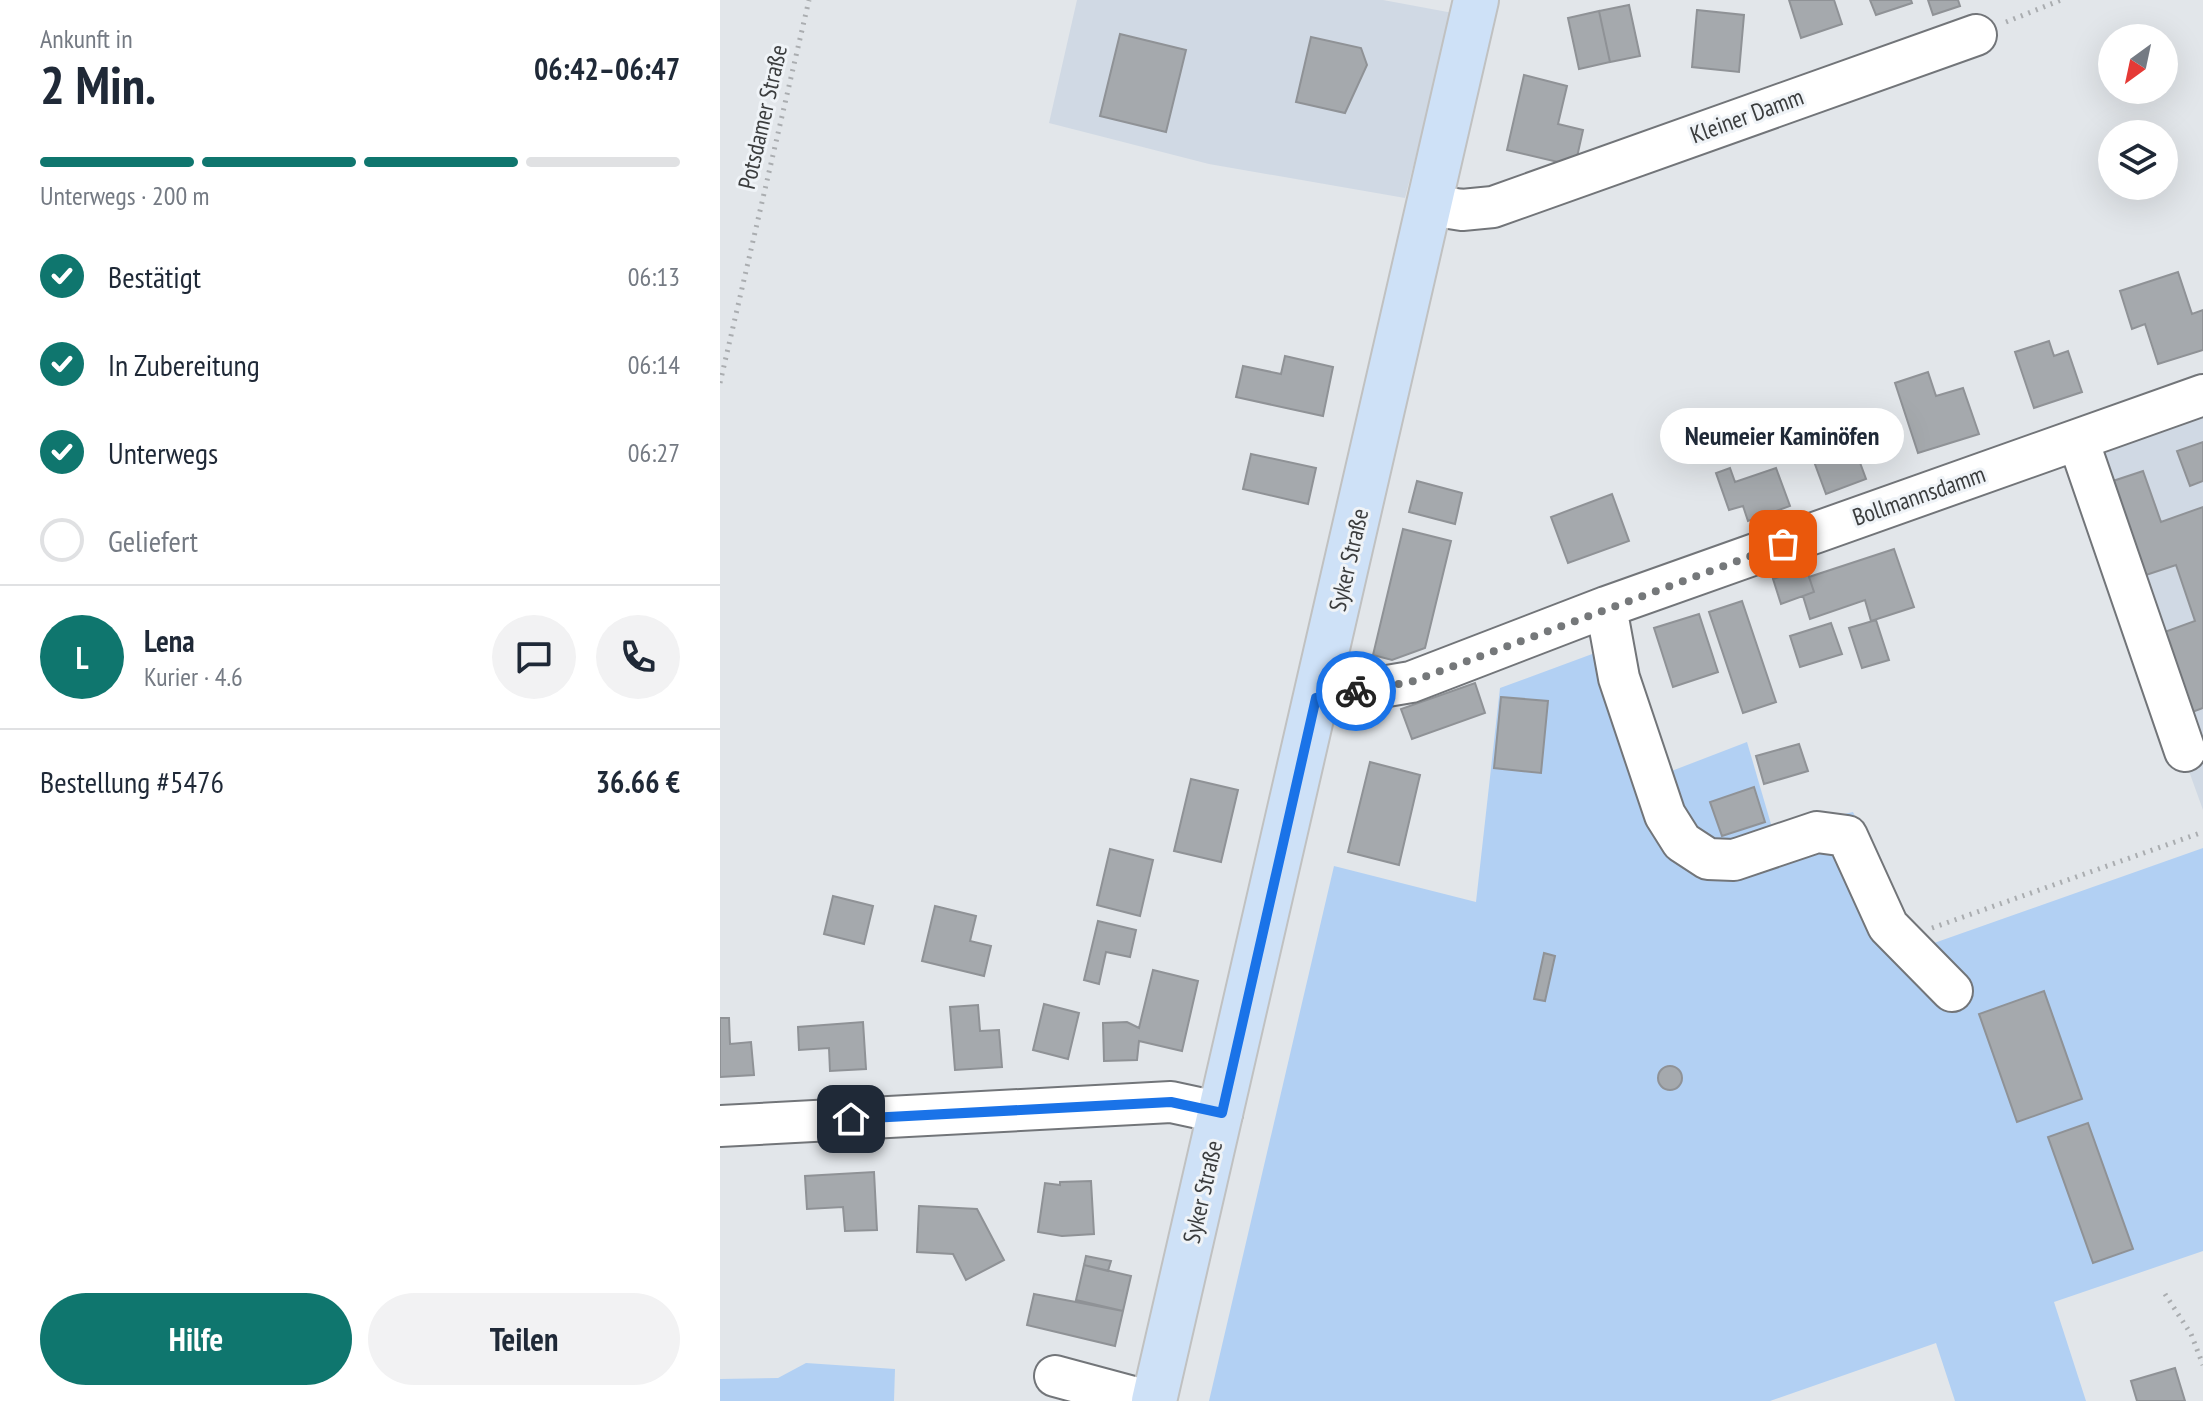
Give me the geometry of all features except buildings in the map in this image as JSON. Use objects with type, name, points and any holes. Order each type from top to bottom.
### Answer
[{"type":"main road","name":"Syker Straße","points":[[1154,1401],[1476,0]]},
{"type":"street","name":"Kleiner Damm","points":[[1430,205],[1462,210],[1493,207],[1976,35]]},
{"type":"street","name":"Bollmannsdamm","points":[[1316,698],[1411,682],[1606,607],[2203,395]]},
{"type":"street","points":[[2078,440],[2185,751]]},
{"type":"street","points":[[1606,607],[1619,678],[1665,815],[1682,842],[1708,859],[1734,860],[1817,832],[1847,836],[1888,926],[1952,991]]},
{"type":"street","points":[[720,1126],[1171,1102],[1222,1113]]},
{"type":"street","points":[[1055,1376],[1148,1401]]},
{"type":"path","name":"Potsdamer Straße","points":[[720,383],[809,0]]},
{"type":"path","points":[[1976,35],[2061,0]]},
{"type":"path","points":[[1900,939],[2203,832]]},
{"type":"path","points":[[2165,1294],[2191,1334],[2203,1365]]},
{"type":"shaded area","points":[[1077,0],[1383,0],[1453,13],[1405,198],[1209,164],[1049,123]]},
{"type":"shaded area","points":[[2203,415],[2203,810],[2077,461]]},
{"type":"shaded area","points":[[1603,650],[1669,772],[1747,742],[1773,831],[1853,812],[1920,948],[2203,848],[2203,1251],[2054,1302],[2086,1401],[1955,1401],[1936,1343],[1770,1401],[1209,1401],[1334,866],[1476,902],[1500,688]]},
{"type":"shaded area","points":[[806,1363],[895,1369],[894,1401],[720,1401],[720,1379],[778,1378]]},
{"type":"way so far","points":[[1356,691],[1411,682],[1606,607],[1783,544]]},
{"type":"place","name":"Neumeier Kaminöfen","points":[[1783,544]]},
{"type":"route","points":[[851,1119],[1171,1102],[1222,1113],[1316,698],[1356,691]]}]
